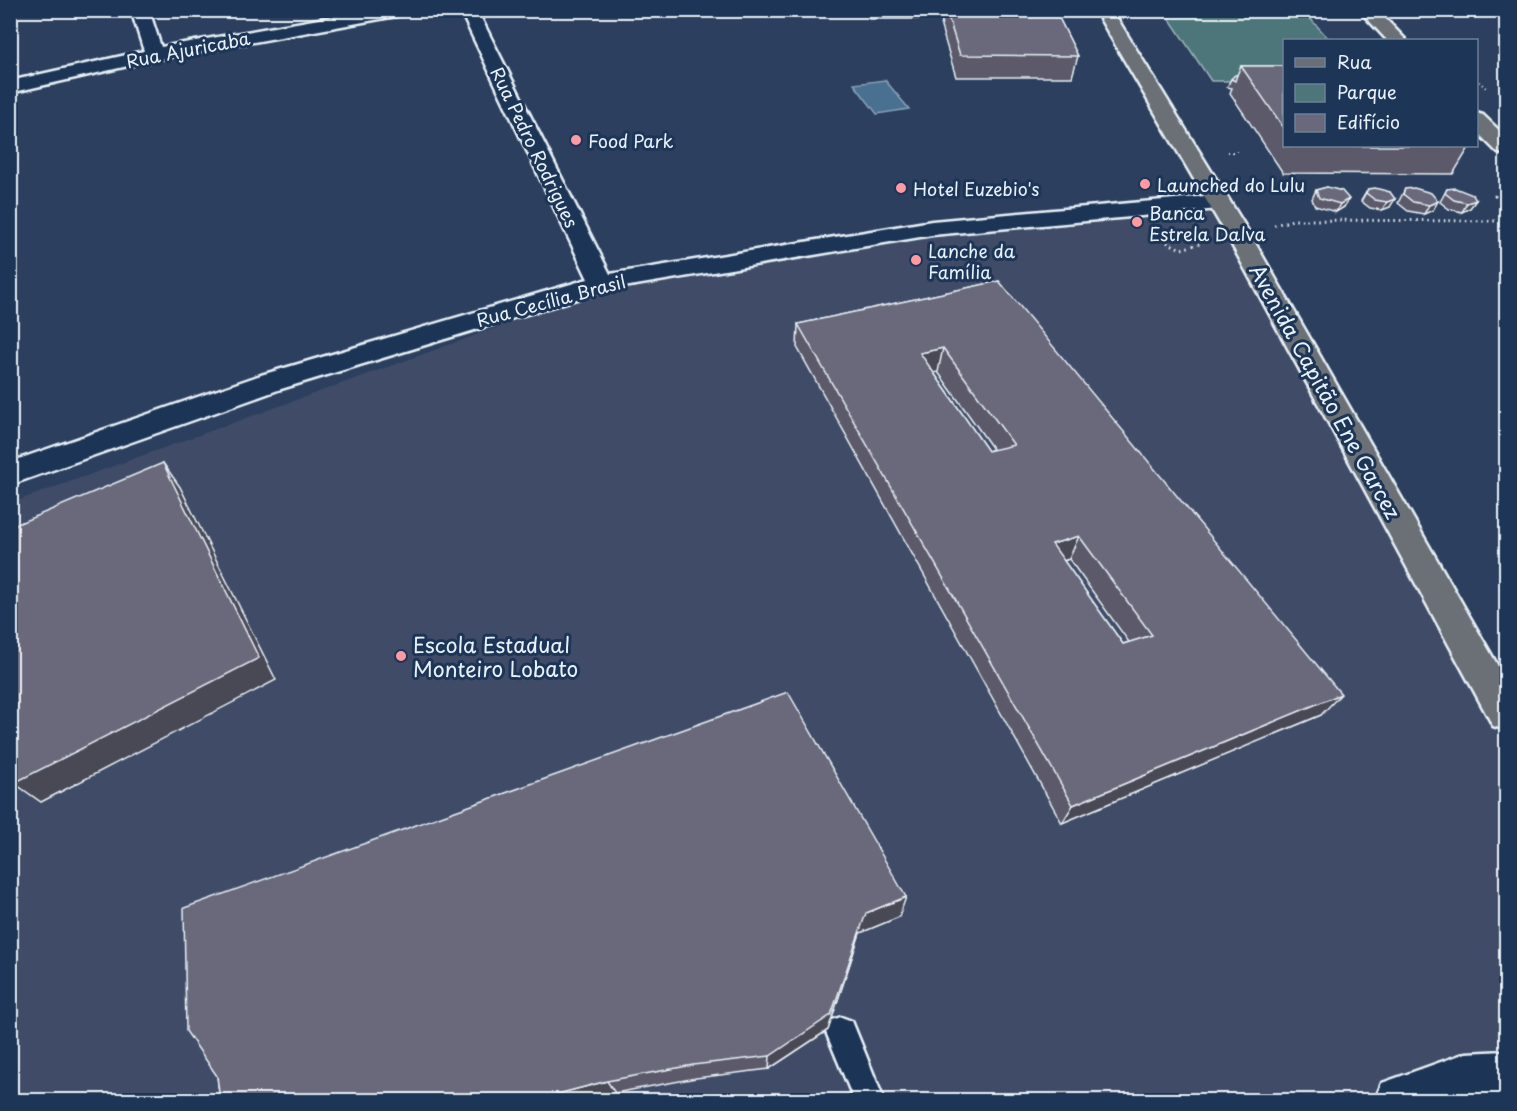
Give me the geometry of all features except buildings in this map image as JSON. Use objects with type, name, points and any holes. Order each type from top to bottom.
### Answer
[{"type":"main road","name":"Avenida Capitão Ene Garcez","points":[[1103,10],[1238,234],[1506,714]]},
{"type":"main road","points":[[1367,10],[1396,39]]},
{"type":"main road","points":[[1478,121],[1506,148]]},
{"type":"street","points":[[140,10],[154,54]]},
{"type":"street","name":"Rua Ajuricaba","points":[[10,87],[154,54],[402,10]]},
{"type":"street","name":"Rua Pedro Rodrigues","points":[[468,10],[602,283]]},
{"type":"street","name":"Rua Cecília Brasil","points":[[10,474],[271,382],[602,283],[932,228],[1219,202]]},
{"type":"street","points":[[1399,1101],[1466,1077],[1506,1074]]},
{"type":"lane","points":[[841,1032],[868,1101]]},
{"type":"path","points":[[1506,197],[1495,196],[1506,208]]},
{"type":"path","points":[[1156,238],[1181,249],[1293,220],[1506,221]]},
{"type":"shaded area","points":[[885,80],[909,109],[877,114],[854,84]]},
{"type":"shaded area","name":"Escola Estadual Monteiro Lobato","points":[[1218,202],[1506,717],[1506,1075],[1466,1077],[1394,1100],[11,1100],[11,503],[634,278],[922,233]]},
{"type":"green space","points":[[1165,12],[1305,13],[1329,39],[1283,39],[1283,81],[1211,81]]},
{"type":"place","name":"Food Park","points":[[576,140]]},
{"type":"place","name":"Launched do Lulu","points":[[1145,184]]},
{"type":"place","name":"Hotel Euzebio's","points":[[901,188]]},
{"type":"place","name":"Banca Estrela Dalva","points":[[1137,222]]},
{"type":"place","name":"Lanche da Família","points":[[916,260]]},
{"type":"place","name":"Escola Estadual Monteiro Lobato","points":[[401,656]]}]
